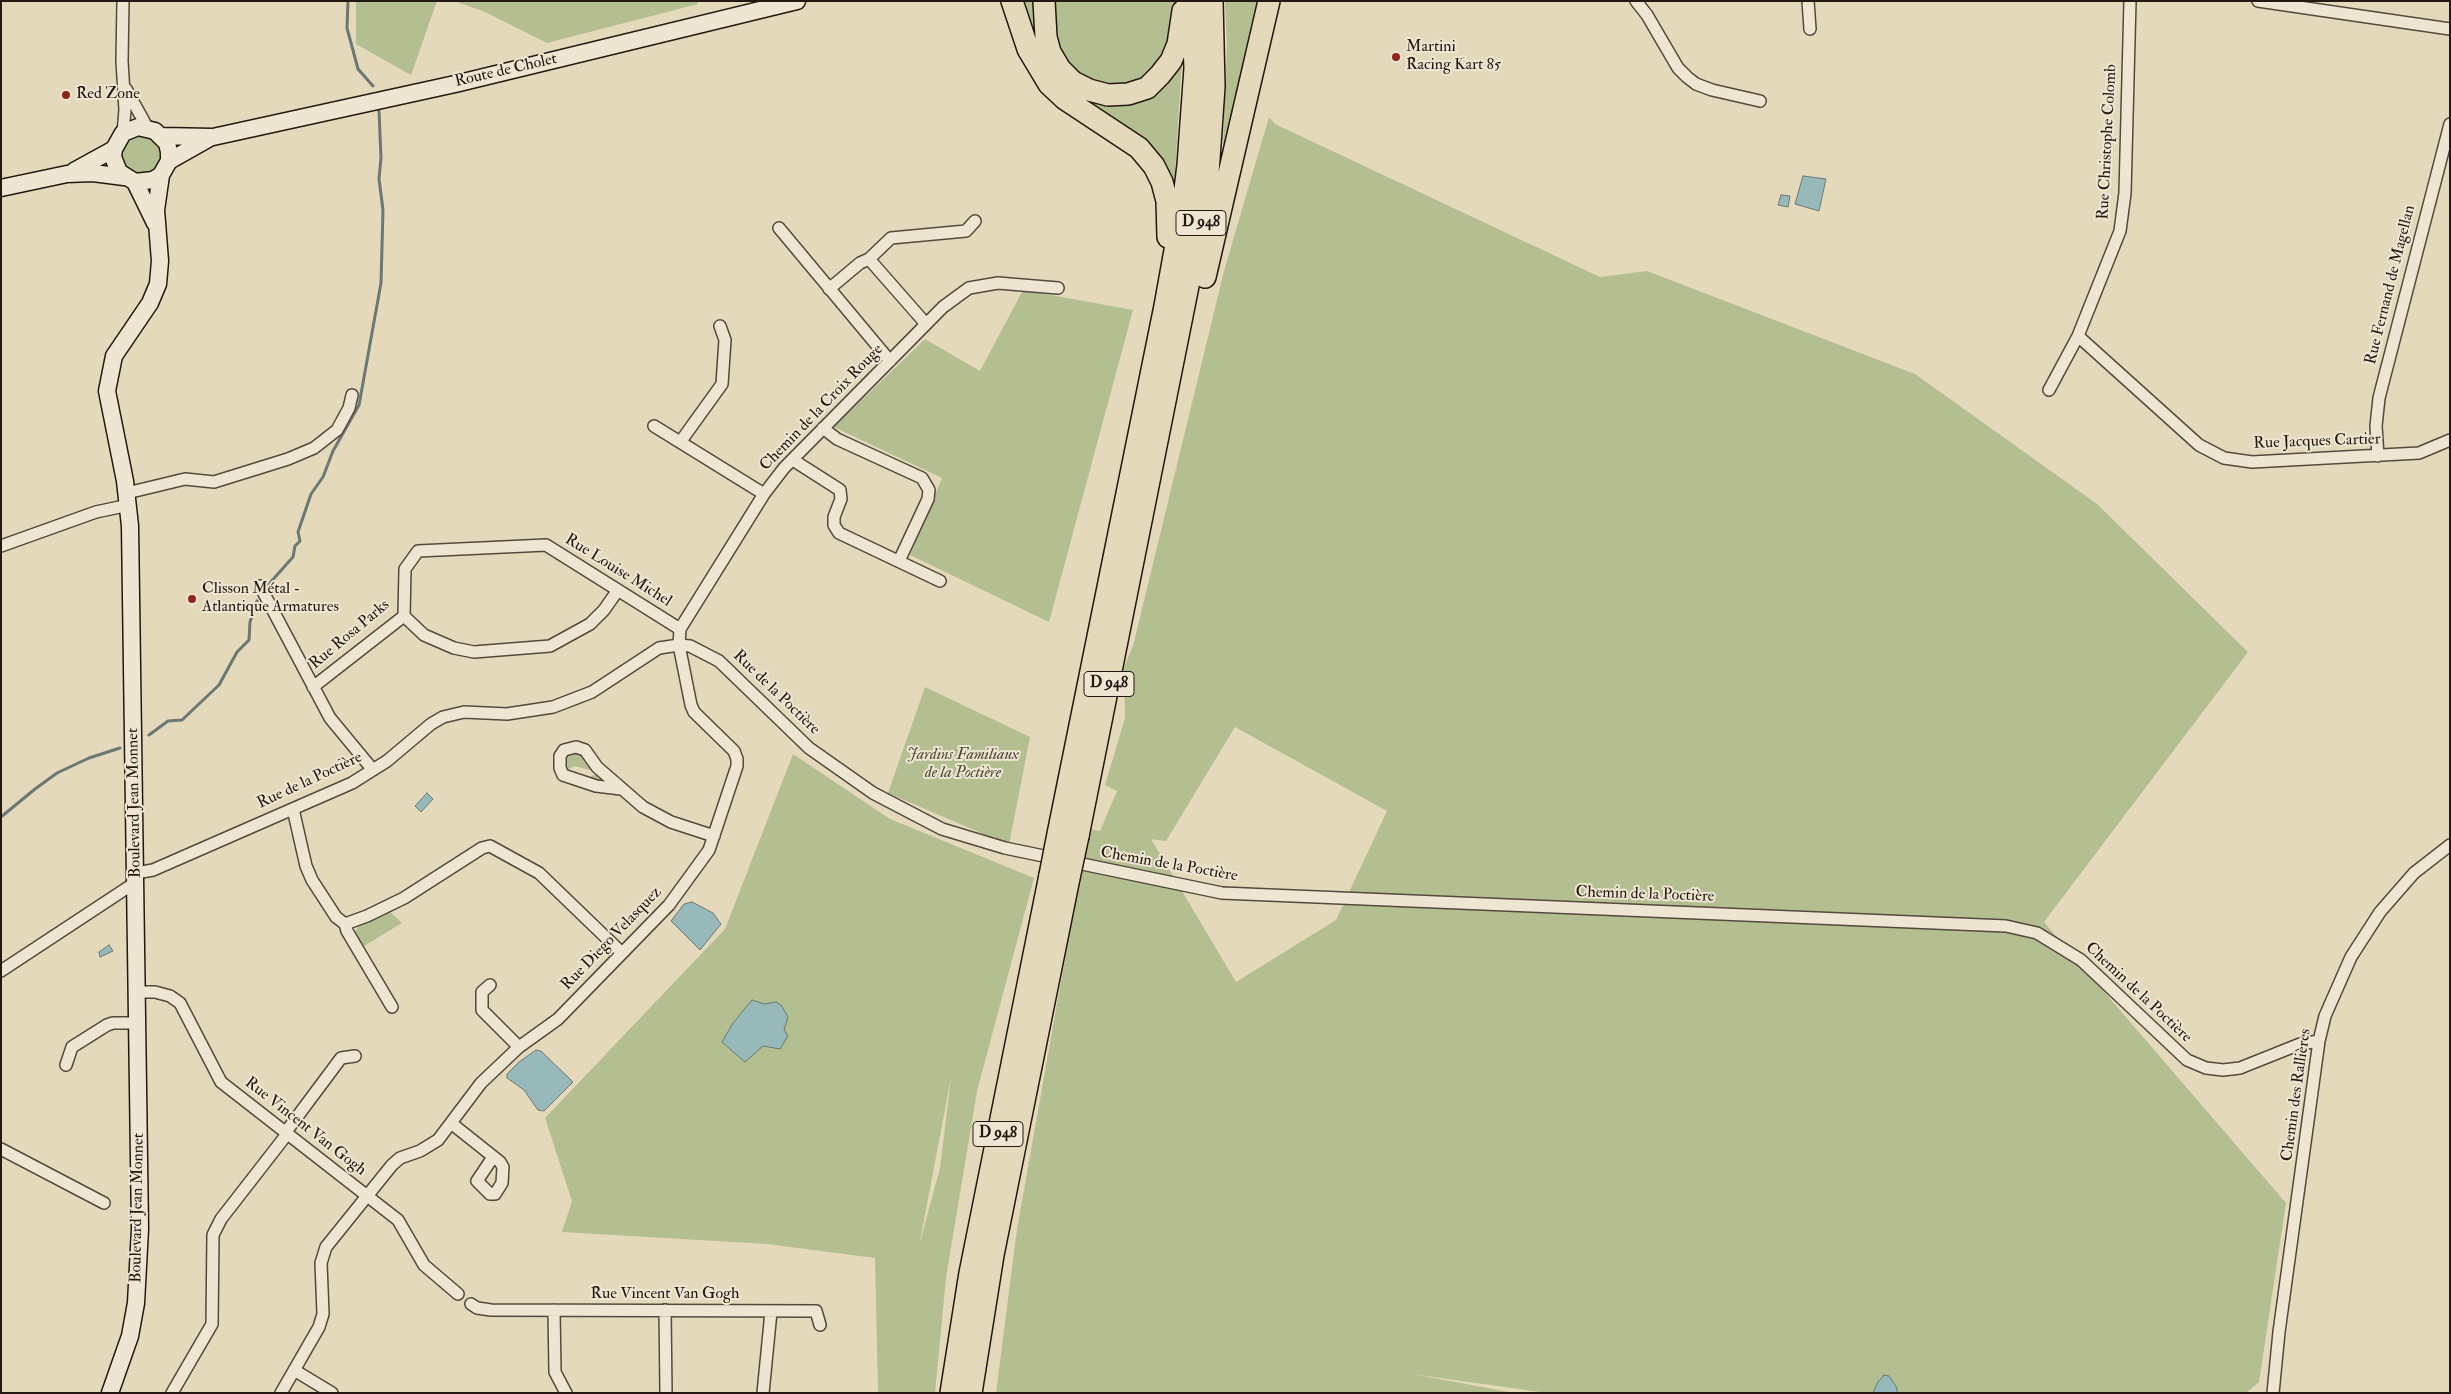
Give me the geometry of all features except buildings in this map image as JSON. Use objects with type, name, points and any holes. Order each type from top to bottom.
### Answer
[{"type":"highway","points":[[1045,2],[1046,37],[1050,52],[1060,69],[1073,82],[1089,90],[1108,95],[1128,94],[1147,88],[1160,75],[1171,61],[1178,44],[1184,1]]},
{"type":"highway","name":"D 948","points":[[971,1393],[988,1282],[1165,306],[1188,165],[1195,68],[1192,1]]},
{"type":"highway","name":"D 948","points":[[1068,835],[1158,440],[1192,276],[1208,173],[1214,87],[1212,1]]},
{"type":"highway","points":[[1158,440],[1190,343],[1269,1]]},
{"type":"highway","points":[[1015,5],[1028,49],[1049,84],[1065,99],[1139,148],[1154,166],[1162,182],[1168,220],[1165,306]]},
{"type":"highway","name":"D 948","points":[[951,1393],[970,1273],[1060,877]]},
{"type":"main road","name":"Route de Cholet","points":[[162,136],[213,136],[455,84],[797,1]]},
{"type":"main road","points":[[67,174],[92,163],[114,149],[123,133],[138,127],[147,127],[162,136],[167,143],[156,226]]},
{"type":"main road","name":"Route de Cholet","points":[[165,168],[213,136]]},
{"type":"main road","points":[[114,149],[115,164],[130,180],[156,226]]},
{"type":"main road","points":[[1,188],[67,174],[93,173],[130,180],[153,180],[165,168]]},
{"type":"main road","name":"Boulevard Jean Monnet","points":[[115,1391],[130,1336],[139,1272],[138,992],[128,499],[108,405],[108,379],[114,356],[150,303],[158,284],[160,261],[156,226]]},
{"type":"street","points":[[123,1],[122,61],[125,86],[123,133]]},
{"type":"street","points":[[1636,1],[1647,15],[1674,62],[1687,77],[1712,90],[1760,101]]},
{"type":"street","points":[[1808,1],[1810,29]]},
{"type":"street","name":"Rue Christophe Colomb","points":[[2049,390],[2078,336],[2120,231],[2125,193],[2130,1]]},
{"type":"street","points":[[2258,1],[2450,29]]},
{"type":"street","points":[[125,86],[147,127]]},
{"type":"street","name":"Rue Fernand de Magellan","points":[[2378,456],[2376,426],[2379,398],[2450,124]]},
{"type":"street","points":[[829,289],[860,263],[869,259],[891,238],[966,231],[974,221]]},
{"type":"street","points":[[780,228],[890,361]]},
{"type":"street","points":[[869,259],[926,324]]},
{"type":"street","name":"Chemin de la Croix Rouge","points":[[679,645],[680,629],[764,494],[793,460],[943,307],[969,288],[998,283],[1058,288]]},
{"type":"street","points":[[681,442],[722,384],[725,340],[720,326]]},
{"type":"street","name":"Rue Jacques Cartier","points":[[2078,336],[2199,444],[2224,458],[2252,462],[2419,453],[2450,440]]},
{"type":"street","points":[[1,546],[185,479],[214,482],[288,459],[314,448],[337,430],[346,414],[352,395]]},
{"type":"street","points":[[654,426],[764,494]]},
{"type":"street","points":[[824,428],[837,439],[922,478],[929,490],[928,499],[899,561]]},
{"type":"street","points":[[793,460],[840,490],[842,499],[834,517],[834,526],[839,533],[940,582]]},
{"type":"street","name":"Rue Louise Michel","points":[[418,551],[546,545],[680,629]]},
{"type":"street","name":"Rue Rosa Parks","points":[[314,687],[404,616],[405,569],[418,551]]},
{"type":"street","points":[[260,586],[330,718],[374,770]]},
{"type":"street","points":[[404,616],[424,635],[454,648],[474,652],[550,646],[590,624],[604,610],[618,590]]},
{"type":"street","name":"Rue de la Poctière","points":[[1,971],[153,870],[352,783],[374,770],[443,717],[464,712],[521,713],[554,707],[592,692],[659,648],[679,645],[690,646],[719,661],[809,748],[872,793],[923,821]]},
{"type":"street","name":"Rue Diego Velasquez","points":[[281,1393],[319,1327],[323,1314],[321,1263],[326,1247],[392,1165],[400,1158],[430,1146],[438,1140],[481,1083],[519,1047],[558,1019],[669,905],[706,856],[737,766],[737,759],[734,752],[694,712],[690,705],[679,645]]},
{"type":"street","points":[[621,789],[596,786],[563,775],[560,768],[560,756],[564,750],[576,747],[584,750],[597,767],[643,807],[671,822],[714,836]]},
{"type":"street","points":[[293,809],[306,866],[312,880],[336,917],[345,924],[347,931],[392,1007]]},
{"type":"street","name":"Chemin de la Poctière","points":[[923,821],[990,845],[1130,876],[1222,893],[2006,926],[2037,933],[2082,960],[2187,1060],[2206,1068],[2223,1070],[2240,1068],[2300,1044],[2319,1041]]},
{"type":"street","name":"Chemin des Rallières","points":[[2274,1393],[2279,1332],[2319,1041],[2335,993],[2351,957],[2364,935],[2396,891],[2414,872],[2450,845]]},
{"type":"street","points":[[345,924],[367,916],[404,898],[482,848],[490,846],[539,873],[622,953]]},
{"type":"street","points":[[490,985],[482,992],[482,1010],[519,1047]]},
{"type":"street","name":"Rue Vincent Van Gogh","points":[[138,992],[155,992],[170,996],[180,1003],[221,1082],[398,1220],[424,1265],[458,1294]]},
{"type":"street","points":[[66,1065],[72,1047],[107,1025],[113,1023],[138,1023]]},
{"type":"street","points":[[172,1393],[212,1324],[213,1235],[220,1219],[341,1058],[355,1056]]},
{"type":"street","points":[[451,1123],[493,1157]]},
{"type":"street","points":[[1,1149],[104,1203]]},
{"type":"street","name":"Rue Vincent Van Gogh","points":[[471,1304],[478,1308],[491,1310],[816,1311],[820,1325]]},
{"type":"street","points":[[554,1310],[555,1372],[566,1393]]},
{"type":"street","points":[[665,1310],[666,1393]]},
{"type":"street","points":[[763,1393],[771,1312]]},
{"type":"street","points":[[294,1370],[332,1393]]},
{"type":"green space","points":[[356,1],[437,1],[411,75],[356,44]]},
{"type":"green space","points":[[454,1],[698,1],[698,4],[547,43],[485,12]]},
{"type":"green space","points":[[1025,1],[1035,1],[1051,66],[1122,98],[1183,44],[1173,204],[1164,171],[1060,85],[1027,24]]},
{"type":"green space","points":[[1055,1],[1175,1],[1175,21],[1163,59],[1140,78],[1120,85],[1099,84],[1074,71],[1060,52],[1053,27]]},
{"type":"green space","points":[[1225,1],[1262,1],[1222,169],[1227,44]]},
{"type":"green space","points":[[1269,117],[1275,124],[1600,277],[1647,271],[1915,374],[2097,504],[2248,652],[2044,922],[2286,1203],[2259,1382],[2246,1393],[1547,1393],[1412,1374],[1515,1393],[996,1393],[1017,1229],[1088,829],[1100,831],[1117,791],[1105,785],[1125,718],[1124,667],[1133,646],[1224,271]],"holes":[[[1235,727],[1387,811],[1336,920],[1236,982],[1151,839],[1166,841]]]},
{"type":"green space","points":[[139,132],[159,141],[164,156],[157,170],[143,177],[124,170],[118,149],[121,143]]},
{"type":"green space","points":[[1023,290],[1133,310],[1049,622],[910,555],[942,478],[834,427],[925,339],[980,371]]},
{"type":"green space","name":"Jardins Familiaux de la Poctière","points":[[925,687],[1030,737],[1009,845],[888,793]]},
{"type":"green space","points":[[574,751],[582,753],[602,779],[599,781],[588,778],[595,774],[594,771],[574,766],[567,770],[564,760],[567,755]]},
{"type":"green space","points":[[793,754],[890,819],[1034,878],[977,1091],[946,1278],[935,1393],[878,1393],[875,1258],[767,1244],[562,1232],[572,1201],[545,1118],[725,929]],"holes":[[[951,1078],[940,1168],[920,1242]]]},
{"type":"green space","points":[[389,911],[402,923],[364,946],[355,932],[359,924]]},
{"type":"water","points":[[1803,176],[1826,179],[1819,211],[1795,204]]},
{"type":"water","points":[[1781,195],[1790,196],[1788,207],[1778,205]]},
{"type":"water","points":[[427,793],[433,799],[421,812],[415,806]]},
{"type":"water","points":[[692,902],[713,913],[721,924],[700,950],[671,921],[684,904]]},
{"type":"water","points":[[109,945],[113,951],[100,957],[99,952]]},
{"type":"water","points":[[752,1000],[764,1004],[776,1002],[781,1005],[788,1017],[784,1030],[788,1036],[780,1049],[763,1046],[745,1062],[722,1042],[733,1023]]},
{"type":"water","points":[[536,1050],[541,1051],[573,1082],[544,1111],[538,1110],[524,1090],[507,1078],[507,1074],[519,1062]]},
{"type":"water","points":[[1884,1375],[1889,1376],[1897,1388],[1897,1393],[1873,1393]]},
{"type":"waterway","points":[[348,1],[347,28],[358,69],[373,86]]},
{"type":"waterway","points":[[268,585],[293,557],[295,546],[300,541],[298,532],[311,494],[323,477],[333,451],[359,405],[381,283],[383,210],[379,179],[381,158],[379,111]]},
{"type":"waterway","points":[[149,735],[168,721],[182,720],[219,685],[237,652],[249,640],[250,622],[257,601]]},
{"type":"waterway","points":[[1,817],[57,773],[89,758],[120,748]]},
{"type":"place","name":"Martini Racing Kart 85","points":[[1396,57]]},
{"type":"place","name":"Red Zone","points":[[66,95]]},
{"type":"place","name":"Clisson Métal - Atlantique Armatures","points":[[192,599]]}]
